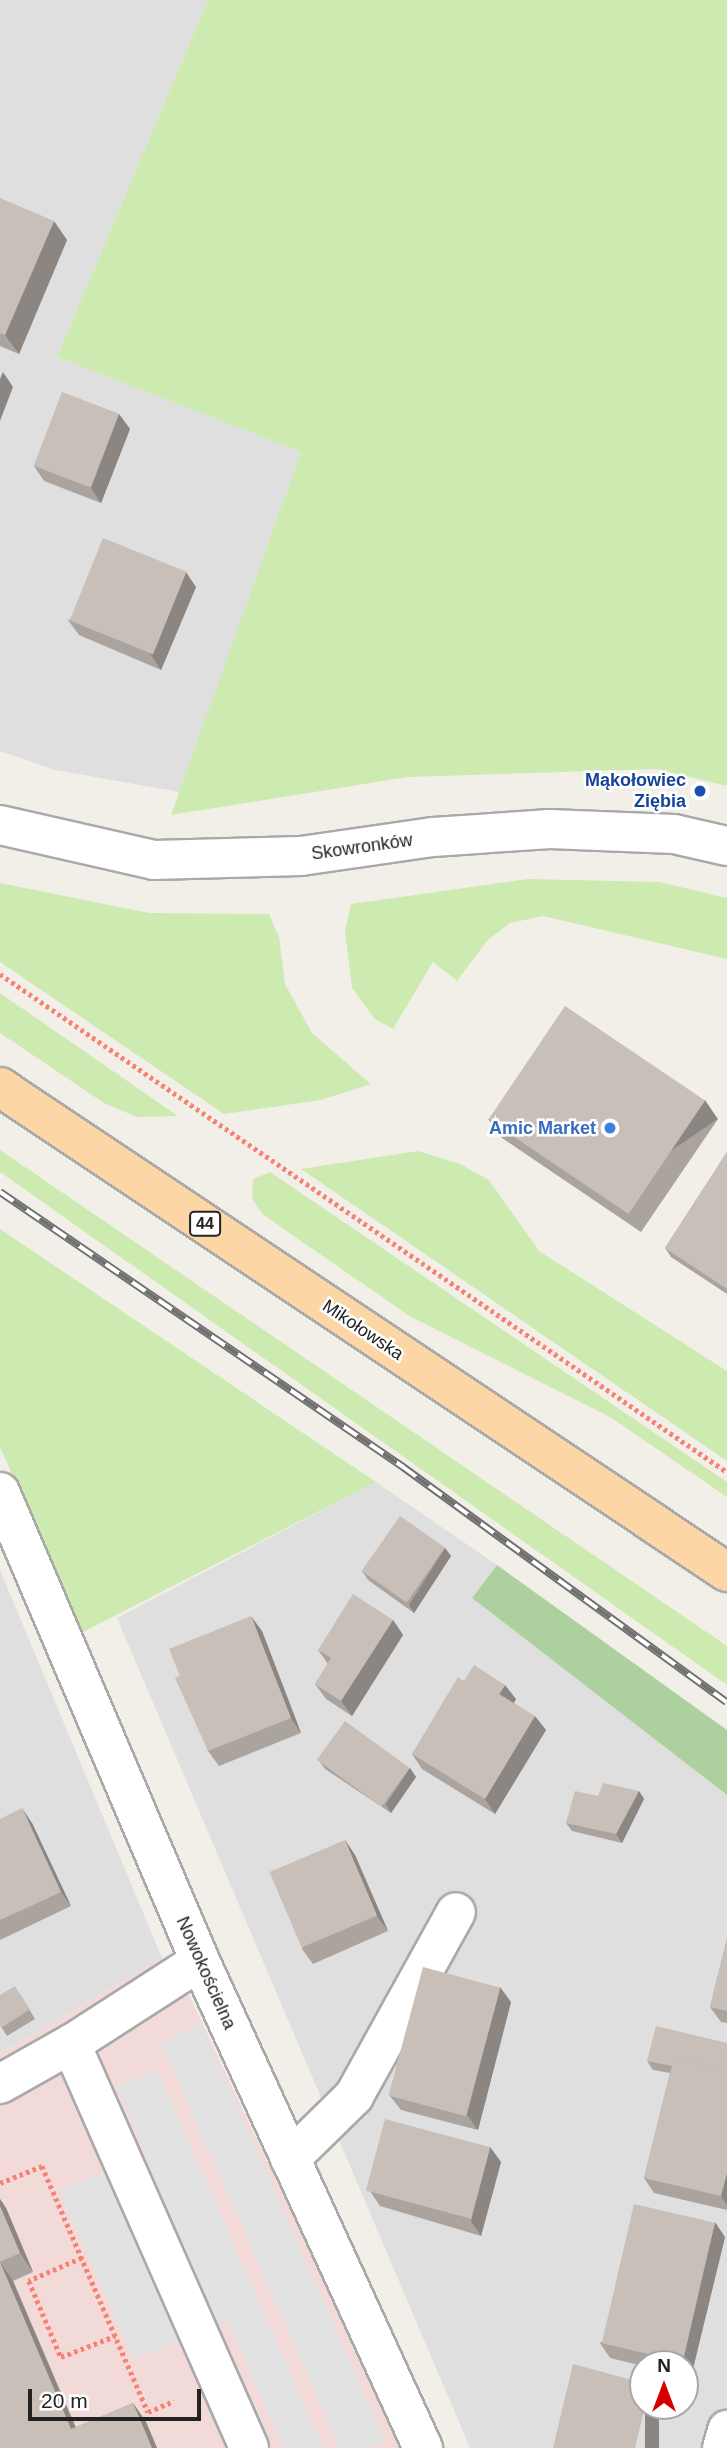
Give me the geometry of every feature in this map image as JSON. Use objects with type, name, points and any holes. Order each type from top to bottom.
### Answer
[{"type":"main road","name":"Mikołowska","points":[[0,1087],[727,1572]]},
{"type":"street","name":"Skowronków","points":[[0,825],[154,860],[301,856],[432,837],[550,829],[674,834],[727,846]]},
{"type":"street","name":"Nowokościelna","points":[[0,1492],[200,1961],[423,2448]]},
{"type":"street","points":[[290,2159],[354,2096],[456,1912]]},
{"type":"street","points":[[0,2084],[71,2044],[200,1961]]},
{"type":"street","points":[[71,2044],[249,2448]]},
{"type":"street","points":[[722,2448],[727,2430]]},
{"type":"path","points":[[0,974],[727,1472]]},
{"type":"path","points":[[0,2183],[42,2166],[148,2412],[219,2380]]},
{"type":"path","points":[[82,2259],[29,2281],[61,2357],[115,2336]]},
{"type":"shaded area","points":[[0,0],[208,0],[57,357],[301,452],[180,792],[55,770],[0,751]]},
{"type":"shaded area","points":[[376,1482],[497,1565],[472,1598],[727,1795],[727,2448],[470,2448],[117,1618]]},
{"type":"shaded area","points":[[0,1570],[162,1958],[0,2053]]},
{"type":"shaded area","points":[[162,1958],[189,1995],[402,2448],[0,2448],[0,2053]]},
{"type":"shaded area","points":[[201,2024],[385,2441],[369,2448],[340,2448],[161,2042]]},
{"type":"shaded area","points":[[157,2070],[323,2448],[284,2448],[227,2320],[134,2360],[60,2191],[146,2153],[117,2087]]},
{"type":"green space","points":[[208,0],[727,0],[727,786],[657,769],[408,777],[171,815],[301,452],[57,357]]},
{"type":"green space","points":[[528,879],[659,882],[727,898],[727,959],[543,916],[510,923],[487,941],[457,981],[433,962],[393,1029],[375,1019],[352,988],[345,931],[351,904]]},
{"type":"green space","points":[[0,883],[149,913],[269,914],[279,937],[285,984],[312,1033],[371,1084],[321,1100],[224,1114],[0,962]]},
{"type":"green space","points":[[0,993],[178,1116],[137,1117],[104,1103],[0,1033]]},
{"type":"green space","points":[[0,1150],[727,1646],[727,1685],[0,1172]]},
{"type":"green space","points":[[418,1151],[460,1164],[489,1180],[539,1251],[727,1371],[727,1461],[301,1169]]},
{"type":"green space","points":[[270,1172],[727,1482],[727,1497],[610,1417],[411,1317],[262,1214],[252,1198],[253,1179]]},
{"type":"green space","points":[[0,1229],[376,1482],[83,1632],[0,1447]]},
{"type":"green space","points":[[497,1565],[727,1730],[727,1795],[472,1598]]},
{"type":"building","points":[[0,198],[54,221],[5,335],[0,333]]},
{"type":"building","points":[[62,392],[119,414],[91,488],[34,466]]},
{"type":"building","points":[[103,538],[186,572],[153,654],[70,621]]},
{"type":"building","name":"Amic Market","points":[[565,1006],[705,1101],[628,1214],[488,1120]]},
{"type":"building","points":[[727,1152],[727,1289],[665,1248]]},
{"type":"building","points":[[400,1516],[445,1548],[407,1602],[362,1571]]},
{"type":"building","points":[[353,1594],[393,1620],[341,1701],[315,1684],[331,1658],[318,1650]]},
{"type":"building","points":[[251,1616],[291,1718],[208,1751],[175,1678],[180,1676],[169,1649]]},
{"type":"building","points":[[474,1665],[505,1685],[499,1694],[535,1716],[485,1799],[412,1754],[458,1677],[464,1681]]},
{"type":"building","points":[[345,1721],[410,1768],[382,1807],[317,1760]]},
{"type":"building","points":[[603,1783],[639,1791],[616,1834],[566,1823],[575,1791],[598,1796]]},
{"type":"building","points":[[22,1808],[61,1892],[0,1920],[0,1819]]},
{"type":"building","points":[[345,1840],[377,1915],[302,1948],[270,1872]]},
{"type":"building","points":[[727,1939],[727,2011],[710,2007]]},
{"type":"building","points":[[423,1967],[500,1988],[466,2116],[389,2095]]},
{"type":"building","points":[[15,1986],[29,2010],[1,2028],[0,1995]]},
{"type":"building","points":[[656,2026],[727,2043],[727,2070],[674,2058],[672,2066],[647,2061]]},
{"type":"building","points":[[674,2058],[727,2070],[727,2173],[721,2196],[644,2178]]},
{"type":"building","points":[[385,2119],[490,2147],[471,2219],[366,2190]]},
{"type":"building","points":[[634,2204],[715,2223],[685,2350],[631,2350],[602,2343]]},
{"type":"building","points":[[0,2206],[20,2253],[0,2262]]},
{"type":"building","points":[[0,2262],[71,2429],[133,2403],[152,2448],[0,2448]]},
{"type":"building","points":[[573,2364],[629,2379],[629,2420],[642,2420],[635,2448],[553,2448]]},
{"type":"railway","points":[[0,1192],[403,1467],[727,1702]]},
{"type":"place","name":"Mąkołowiec Ziębia","points":[[700,791]]},
{"type":"place","name":"Amic Market","points":[[610,1128]]}]
